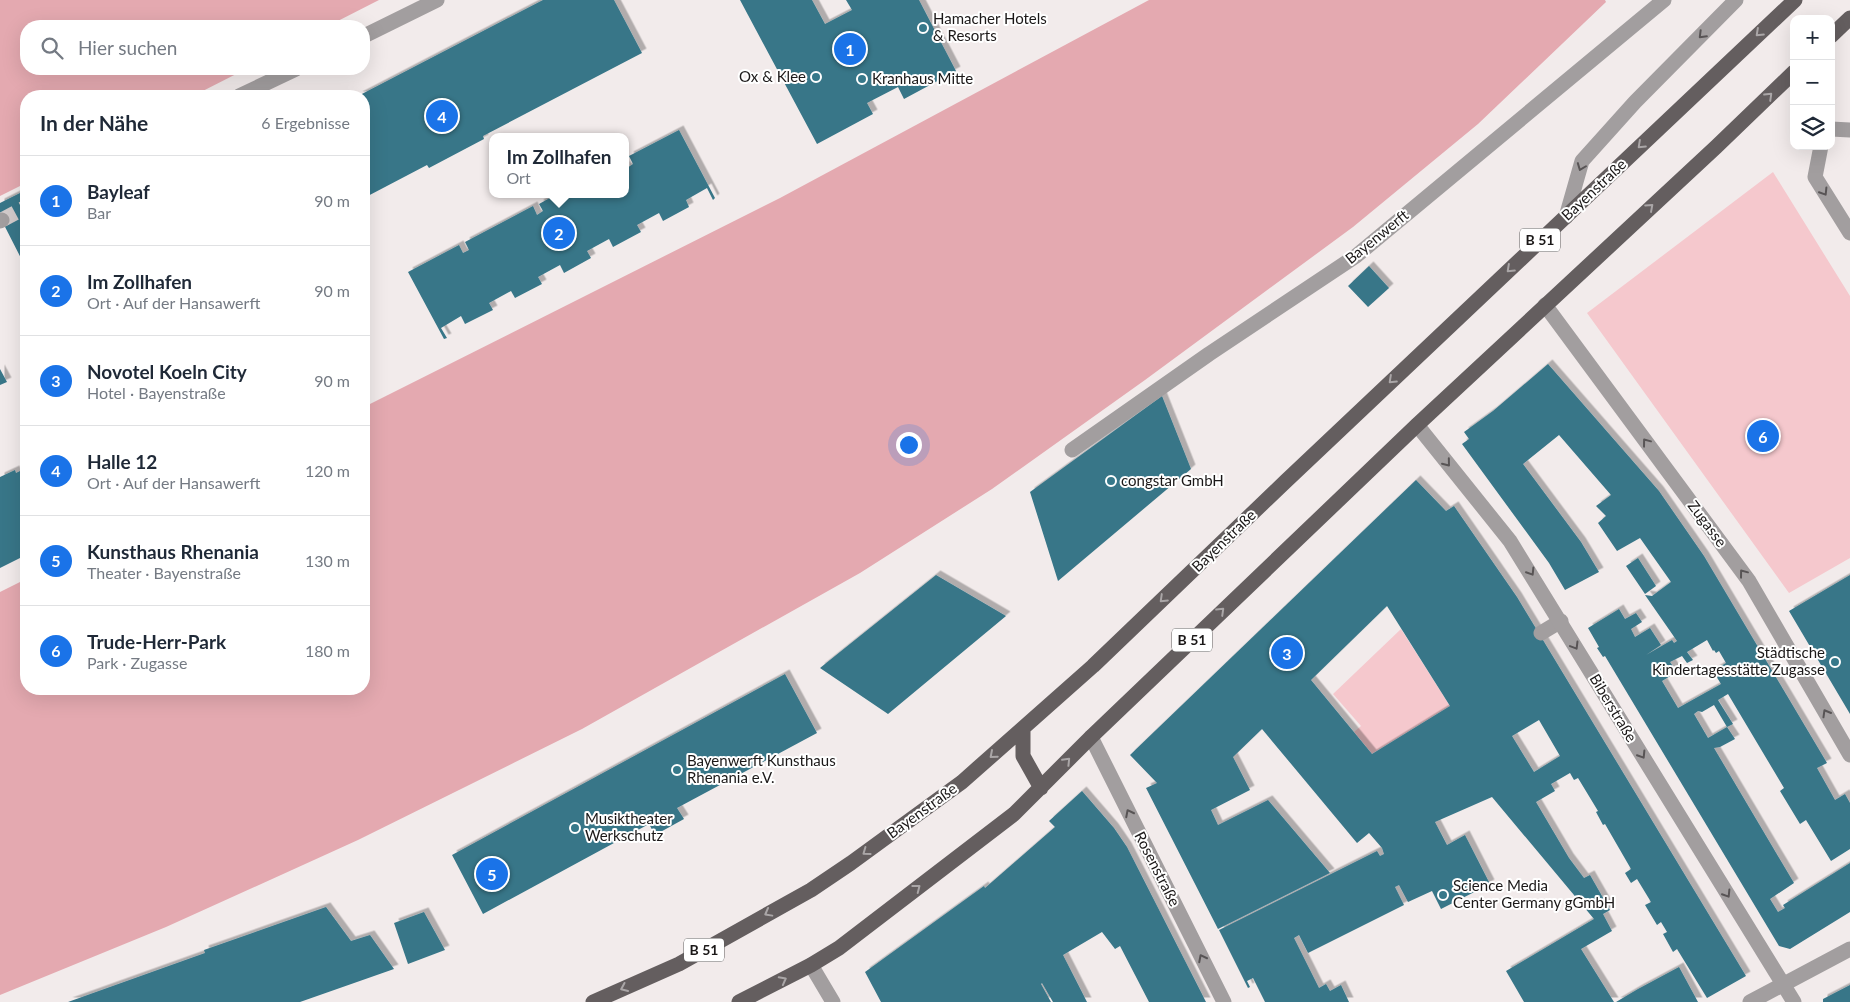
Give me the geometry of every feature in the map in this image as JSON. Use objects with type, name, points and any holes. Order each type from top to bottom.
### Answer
[{"type":"main road","name":"Bayenstraße","points":[[593,1002],[678,964],[811,890],[962,782],[1093,666],[1795,0]]},
{"type":"main road","points":[[1835,32],[1850,18]]},
{"type":"main road","name":"B 51","points":[[740,1002],[811,965],[839,948],[1014,814],[1091,736],[1417,425],[1790,79]]},
{"type":"main road","points":[[1023,729],[1023,756],[1041,788]]},
{"type":"street","points":[[370,33],[437,0]]},
{"type":"street","name":"Bayenwerft","points":[[1072,450],[1209,354],[1356,256],[1664,0]]},
{"type":"street","points":[[1566,216],[1582,161],[1635,102],[1736,0]]},
{"type":"street","points":[[252,90],[283,75]]},
{"type":"street","points":[[1835,129],[1850,130]]},
{"type":"street","points":[[1820,150],[1815,177],[1850,233]]},
{"type":"street","name":"Zugasse","points":[[1545,305],[1749,581],[1850,755]]},
{"type":"street","name":"Biberstraße","points":[[1417,425],[1510,541],[1794,1002]]},
{"type":"street","points":[[1542,633],[1561,621]]},
{"type":"street","name":"Rosenstraße","points":[[1091,736],[1224,1002]]},
{"type":"street","points":[[1750,1002],[1850,949]]},
{"type":"street","points":[[811,965],[833,1002]]},
{"type":"shaded area","points":[[0,0],[379,0],[340,20],[20,20],[20,75],[234,75],[205,90],[20,90],[20,186],[0,196]]},
{"type":"shaded area","points":[[1149,0],[1605,0],[1606,2],[1478,124],[1353,227],[1145,380],[992,489],[860,573],[582,729],[358,840],[166,927],[0,995],[0,592],[20,582],[20,695],[370,695],[370,404],[780,198]]},
{"type":"shaded area","points":[[1773,172],[1850,296],[1850,558],[1789,593],[1587,313]]},
{"type":"shaded area","points":[[1401,629],[1450,706],[1372,754],[1354,732],[1361,726],[1333,694]]},
{"type":"building","points":[[543,0],[614,0],[642,53],[483,136],[484,139],[429,168],[427,165],[370,195],[370,90]]},
{"type":"building","name":"Kranhaus Mitte","points":[[740,0],[812,0],[825,24],[852,10],[846,0],[919,0],[956,71],[904,99],[898,87],[867,103],[873,114],[817,144]]},
{"type":"building","points":[[679,130],[715,198],[713,200],[707,188],[686,200],[689,207],[663,221],[659,213],[637,225],[641,232],[613,247],[609,239],[587,251],[591,258],[564,273],[560,265],[538,277],[542,284],[515,298],[511,291],[489,303],[493,310],[465,324],[461,316],[441,328],[447,338],[444,339],[408,272],[459,245],[463,253],[469,250],[465,242],[533,206],[537,215],[543,211],[539,204],[550,198],[629,198],[629,167],[633,164],[629,156]]},
{"type":"building","points":[[20,193],[20,256],[0,217],[0,203]]},
{"type":"building","points":[[1369,266],[1389,288],[1368,307],[1348,286]]},
{"type":"building","points":[[1548,364],[1659,491],[1704,556],[1827,763],[1817,768],[1835,800],[1845,794],[1850,803],[1850,849],[1831,861],[1806,820],[1800,824],[1780,791],[1784,788],[1728,694],[1718,700],[1733,724],[1727,727],[1735,739],[1714,748],[1794,883],[1770,899],[1778,912],[1785,908],[1783,905],[1850,863],[1850,912],[1790,949],[1779,946],[1605,656],[1603,657],[1597,648],[1599,647],[1588,628],[1619,609],[1625,619],[1636,613],[1642,622],[1631,629],[1635,637],[1650,628],[1661,645],[1646,655],[1672,640],[1674,643],[1677,641],[1645,595],[1652,596],[1671,582],[1640,538],[1617,551],[1598,523],[1606,516],[1596,506],[1611,495],[1559,435],[1523,464],[1581,542],[1599,572],[1565,590],[1549,563],[1462,444],[1469,439],[1464,432],[1493,411]],"holes":[[[1707,640],[1716,653],[1719,651],[1726,663],[1713,671],[1721,684],[1678,708],[1662,681],[1677,672],[1670,662],[1682,656],[1687,663],[1693,660],[1687,652]],[[1714,705],[1727,727],[1708,738],[1694,714]]]},
{"type":"building","points":[[0,369],[7,382],[0,385]]},
{"type":"building","name":"congstar GmbH","points":[[1162,396],[1191,469],[1058,581],[1030,492]]},
{"type":"building","points":[[15,470],[16,473],[20,471],[20,558],[0,568],[0,477]]},
{"type":"building","points":[[1416,480],[1446,511],[1454,506],[1517,597],[1746,976],[1707,998],[1677,949],[1673,952],[1663,934],[1667,932],[1661,922],[1657,925],[1645,905],[1651,902],[1637,879],[1631,883],[1625,873],[1631,869],[1605,824],[1603,825],[1596,812],[1598,811],[1578,778],[1574,780],[1570,773],[1551,784],[1555,791],[1536,802],[1569,858],[1584,878],[1590,875],[1610,910],[1603,914],[1612,931],[1581,949],[1614,1002],[1524,1002],[1506,971],[1594,919],[1492,797],[1435,822],[1447,845],[1465,835],[1490,884],[1441,909],[1432,891],[1408,902],[1399,885],[1395,887],[1404,905],[1308,953],[1299,935],[1294,938],[1319,988],[1326,984],[1330,991],[1341,985],[1349,1002],[1265,1002],[1253,978],[1247,981],[1250,987],[1248,988],[1219,930],[1377,851],[1380,856],[1384,854],[1382,848],[1369,833],[1357,843],[1262,729],[1233,757],[1250,790],[1211,810],[1218,825],[1268,800],[1330,873],[1218,929],[1146,788],[1157,783],[1130,755]],"holes":[[[1387,606],[1450,706],[1372,754],[1311,680]],[[1539,720],[1560,756],[1534,772],[1512,736]]]},
{"type":"building","points":[[1638,558],[1656,586],[1645,594],[1626,566]]},
{"type":"building","points":[[936,575],[1006,616],[888,714],[820,668]]},
{"type":"building","name":"Städtische Kindertagesstätte Zugasse","points":[[1850,575],[1850,714],[1789,611]]},
{"type":"building","name":"Bayenwerft Kunsthaus Rhenania e.V.","points":[[785,674],[817,733],[677,808],[684,819],[655,835],[649,824],[483,914],[452,855]]},
{"type":"building","points":[[1082,791],[1114,828],[1127,847],[1206,1002],[1149,1002],[1120,946],[1115,949],[1102,932],[1063,955],[1087,1002],[1053,1002],[1042,983],[1051,1002],[881,1002],[865,972],[984,886],[985,888],[1055,827],[1049,821]]},
{"type":"building","points":[[326,907],[351,941],[370,935],[394,969],[300,1002],[68,1002],[205,953],[204,950]]},
{"type":"building","points":[[424,912],[445,950],[408,964],[394,923]]},
{"type":"building","points":[[1679,967],[1698,1002],[1616,1002],[1638,989]]},
{"type":"building","points":[[1850,985],[1850,1002],[1823,1002],[1823,999]]},
{"type":"tunnel","points":[[2,220],[20,210]]},
{"type":"place","name":"Hamacher Hotels & Resorts","points":[[923,28]]},
{"type":"place","name":"Bayleaf","points":[[850,49]]},
{"type":"place","name":"Ox & Klee","points":[[816,77]]},
{"type":"place","name":"Kranhaus Mitte","points":[[862,79]]},
{"type":"place","name":"Halle 12","points":[[442,116]]},
{"type":"place","name":"Im Zollhafen","points":[[559,233]]},
{"type":"place","name":"Trude-Herr-Park","points":[[1763,436]]},
{"type":"place","name":"congstar GmbH","points":[[1111,481]]},
{"type":"place","name":"Novotel Koeln City","points":[[1287,653]]},
{"type":"place","name":"Städtische Kindertagesstätte Zugasse","points":[[1835,662]]},
{"type":"place","name":"Bayenwerft Kunsthaus Rhenania e.V.","points":[[677,770]]},
{"type":"place","name":"Musiktheater Werkschutz","points":[[575,828]]},
{"type":"place","name":"Kunsthaus Rhenania","points":[[492,874]]},
{"type":"place","name":"Science Media Center Germany gGmbH","points":[[1443,895]]}]
